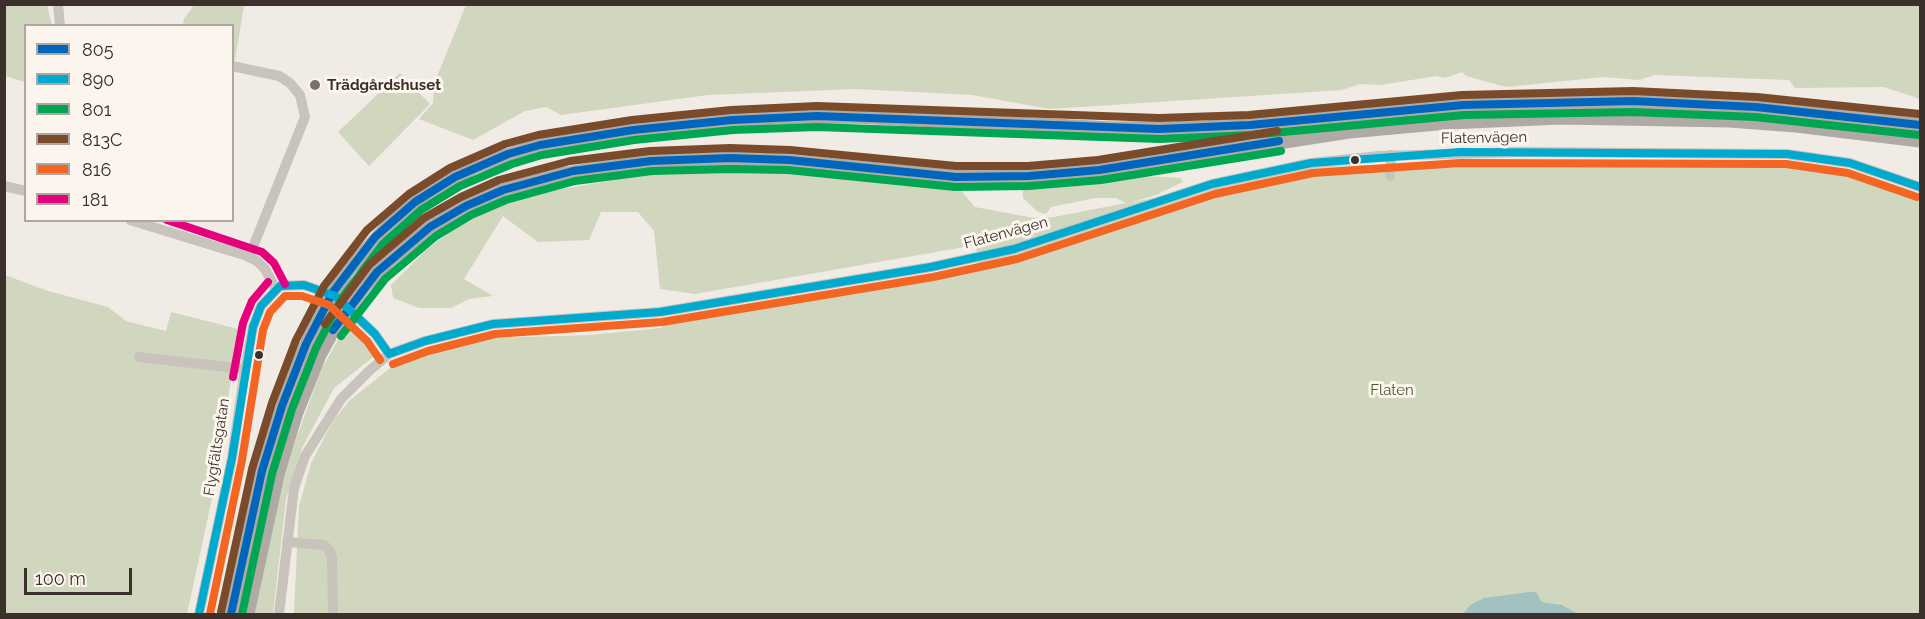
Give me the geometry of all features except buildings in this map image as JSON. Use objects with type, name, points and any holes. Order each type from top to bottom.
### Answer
[{"type":"highway","points":[[231,615],[262,471],[294,373],[321,314],[347,270],[375,237],[402,213],[436,188],[474,167],[540,145],[602,134],[777,117],[856,116],[1102,128],[1194,128],[1463,105],[1633,101],[1756,107],[1920,125]]},
{"type":"highway","points":[[247,615],[274,486],[292,425],[307,383],[336,324],[365,285],[388,261],[430,227],[484,197],[547,177],[642,162],[759,159],[956,177],[1029,176],[1110,168],[1348,131],[1448,122],[1561,117],[1729,120],[1796,125],[1920,140]]},
{"type":"street","points":[[58,4],[60,24]]},
{"type":"street","points":[[234,66],[279,76],[290,83],[300,95],[305,117],[249,257]]},
{"type":"street","name":"Flatenvägen","points":[[279,615],[294,488],[305,456],[341,399],[389,354],[425,341],[493,324],[669,311],[932,267],[1014,249],[1212,184],[1311,163],[1391,155],[1520,152],[1787,154],[1850,163],[1920,187]]},
{"type":"street","points":[[1390,176],[1391,155]]},
{"type":"street","points":[[4,186],[24,191]]},
{"type":"street","points":[[136,222],[249,257],[265,269],[276,289],[303,285],[335,296],[375,334],[389,354]]},
{"type":"street","name":"Flygfältsgatan","points":[[199,615],[230,470],[244,369],[253,327],[261,306],[276,289]]},
{"type":"street","points":[[139,357],[244,369]]},
{"type":"street","points":[[287,542],[324,545],[328,550],[332,557],[333,615]]},
{"type":"green space","points":[[5,4],[47,5],[52,24],[24,24],[24,82],[5,76]]},
{"type":"green space","points":[[194,5],[244,5],[235,60],[234,24],[183,24]]},
{"type":"green space","points":[[466,5],[1920,5],[1920,99],[1884,87],[1795,88],[1789,80],[1655,75],[1639,80],[1604,77],[1506,87],[1466,76],[1462,72],[1445,78],[1437,76],[1380,85],[1360,84],[1342,90],[1050,109],[972,95],[856,89],[708,95],[561,115],[546,107],[525,111],[473,140],[419,119],[433,103],[434,84]]},
{"type":"green space","points":[[400,73],[430,104],[369,166],[338,132]]},
{"type":"green space","name":"Flaten","points":[[1415,164],[1791,167],[1851,172],[1920,199],[1920,614],[294,614],[299,506],[311,463],[333,421],[350,400],[389,369],[449,345],[490,338],[590,335],[661,328],[665,323],[855,294],[978,271],[976,245],[695,294],[660,289],[654,231],[638,212],[601,212],[589,240],[538,242],[503,216],[464,279],[493,296],[469,299],[451,308],[419,308],[393,298],[391,285],[426,250],[457,226],[510,198],[626,178],[737,165],[958,187],[975,207],[1034,218],[1054,217],[1126,203],[1116,198],[1095,198],[1051,207],[1046,214],[1038,212],[1023,198],[1023,189],[1144,176],[1181,178],[1183,182],[1156,195],[1129,203],[1320,166]]},
{"type":"green space","points":[[5,275],[48,291],[108,307],[126,321],[166,331],[171,312],[238,329],[218,471],[187,614],[5,614]]},
{"type":"green space","points":[[350,319],[373,342],[376,355],[334,388],[302,448],[286,499],[273,614],[254,614],[280,492],[295,442],[321,370]]},
{"type":"water","points":[[1536,592],[1541,601],[1545,603],[1562,605],[1578,614],[1463,614],[1470,605],[1484,598]]},
{"type":"transit line","name":"813C","points":[[221,612],[252,469],[272,403],[296,340],[324,286],[367,230],[409,194],[450,168],[505,144],[538,135],[632,120],[731,110],[817,106],[1159,118],[1249,115],[1462,95],[1633,91],[1757,97],[1920,114]]},
{"type":"transit line","name":"805","points":[[231,614],[262,471],[282,406],[306,344],[333,292],[375,237],[415,202],[455,177],[508,154],[540,145],[633,130],[732,120],[817,116],[1159,129],[1250,125],[1463,105],[1633,101],[1756,107],[1920,125]]},
{"type":"transit line","name":"801","points":[[242,614],[272,474],[292,409],[316,348],[342,298],[383,244],[421,210],[460,186],[512,164],[542,155],[634,140],[733,130],[817,127],[1159,139],[1251,135],[1464,115],[1633,112],[1755,117],[1919,135]]},
{"type":"transit line","name":"813C","points":[[325,324],[369,265],[424,218],[461,197],[499,180],[570,161],[650,151],[730,148],[790,150],[956,166],[1028,166],[1098,160],[1277,131]]},
{"type":"transit line","name":"805","points":[[333,330],[377,272],[430,227],[466,206],[503,190],[573,171],[651,161],[730,158],[789,160],[956,177],[1029,176],[1099,170],[1279,141]]},
{"type":"transit line","name":"801","points":[[341,336],[385,279],[436,236],[471,215],[506,200],[575,181],[652,171],[730,169],[788,170],[955,187],[1029,186],[1101,180],[1281,151]]},
{"type":"transit line","name":"890","points":[[389,354],[425,341],[493,324],[660,312],[931,267],[1014,249],[1212,184],[1311,163],[1460,152],[1787,154],[1850,163],[1920,187]]},
{"type":"transit line","name":"816","points":[[393,364],[428,351],[495,334],[662,322],[933,277],[1017,259],[1215,194],[1313,173],[1460,163],[1786,164],[1848,173],[1917,197]]},
{"type":"transit line","name":"181","points":[[173,222],[262,252],[274,263],[285,284]]},
{"type":"transit line","name":"181","points":[[233,377],[243,323],[252,301],[268,282]]},
{"type":"transit line","name":"890","points":[[199,614],[232,458],[253,327],[261,306],[280,286],[304,285],[335,296],[375,334],[389,354]]},
{"type":"transit line","name":"816","points":[[210,614],[242,460],[263,330],[270,312],[285,296],[302,296],[329,305],[367,341],[380,360]]},
{"type":"place","name":"Trädgårdshuset","points":[[315,85]]}]
